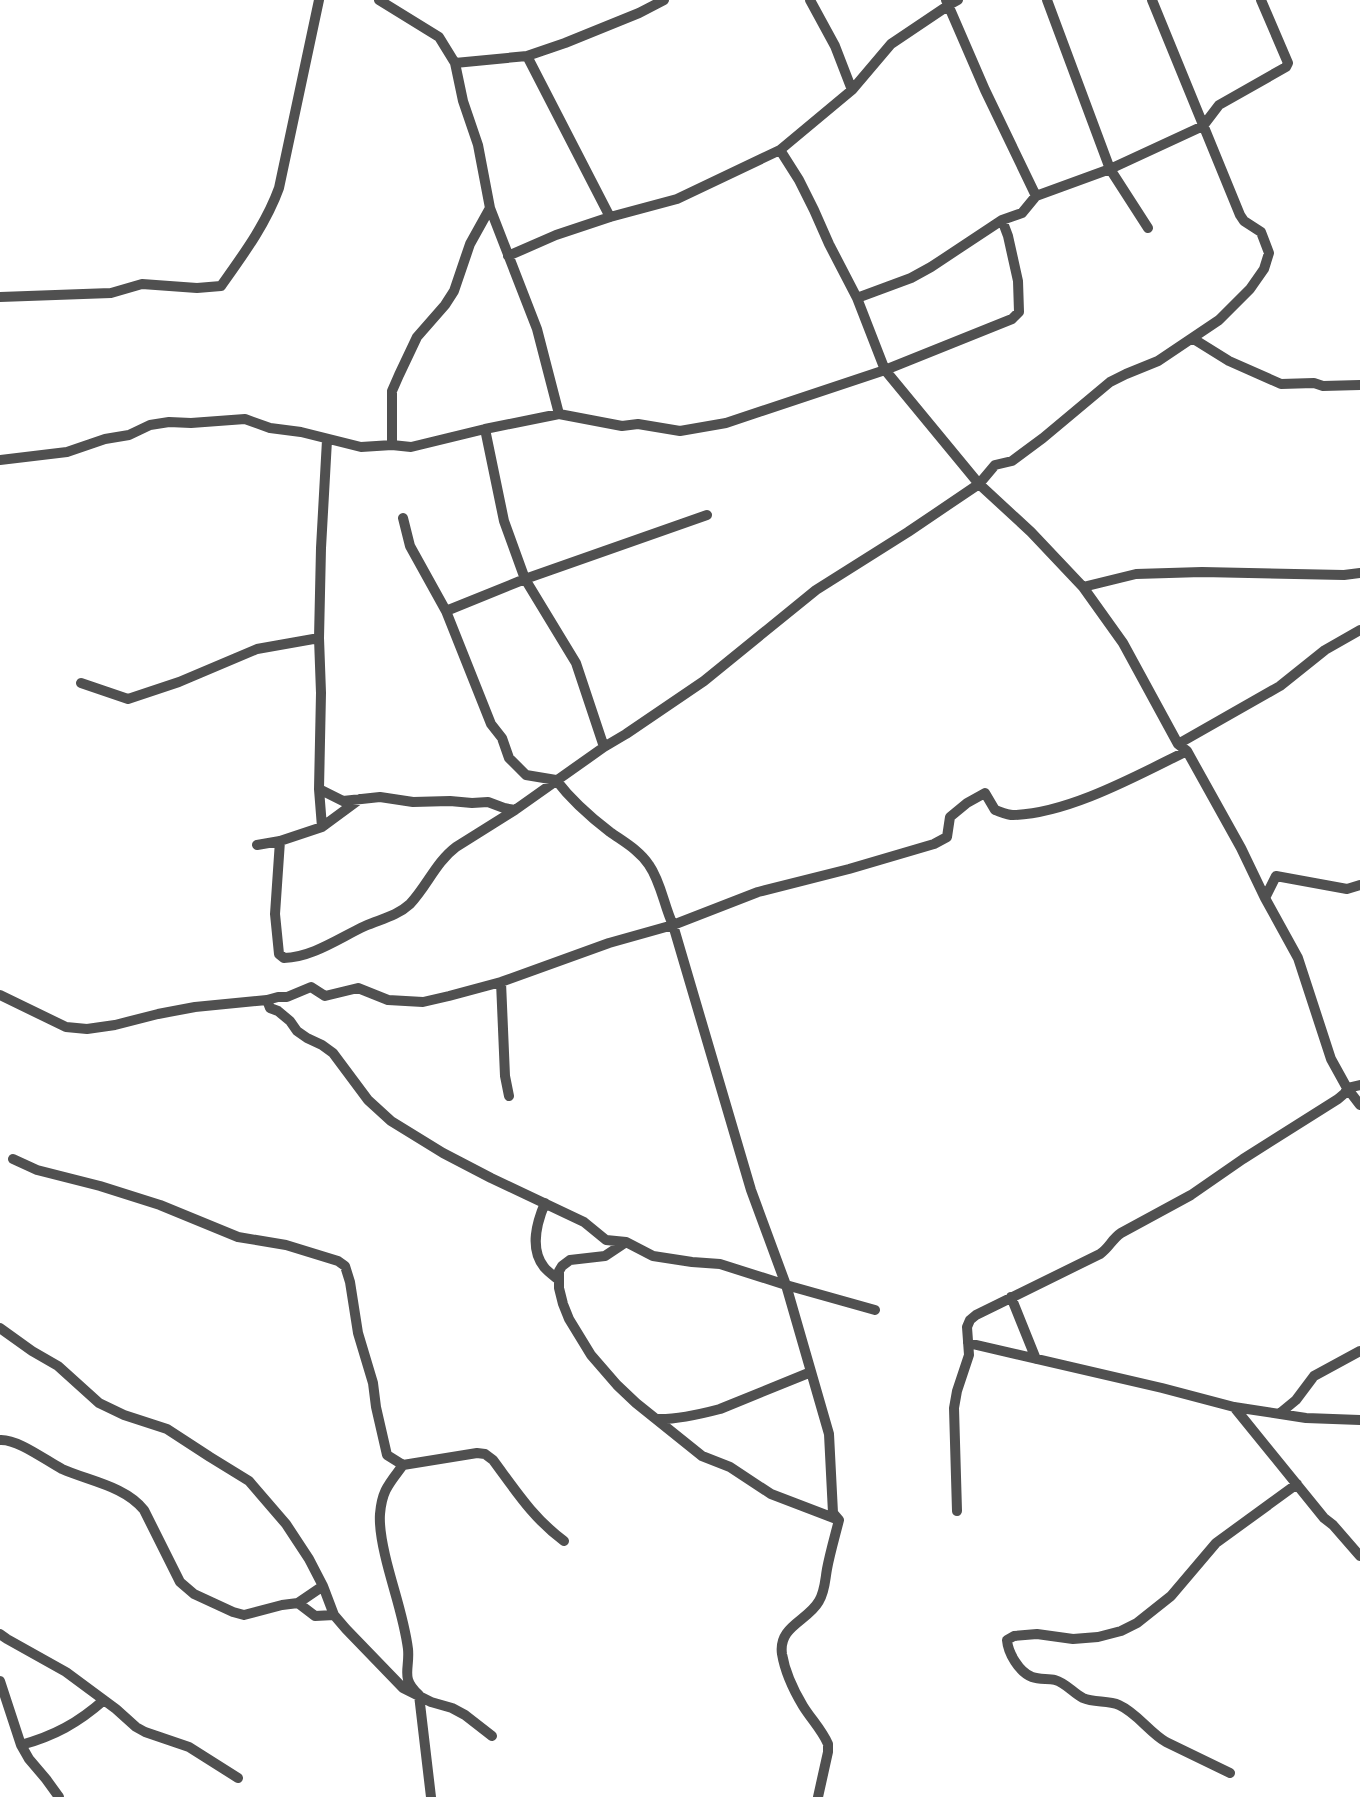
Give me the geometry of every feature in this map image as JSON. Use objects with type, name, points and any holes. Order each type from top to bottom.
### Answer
[{"type":"street","points":[[0,297],[111,293],[142,284],[196,288],[221,286],[261,226],[273,205],[279,188],[319,0]]},
{"type":"street","points":[[379,0],[440,37],[455,63],[463,100],[478,146],[490,208],[537,329],[559,414]]},
{"type":"street","points":[[455,63],[527,56],[576,39],[664,0]]},
{"type":"street","points":[[810,0],[836,46],[852,90]]},
{"type":"street","points":[[1047,0],[1110,169],[1148,228]]},
{"type":"street","points":[[280,841],[275,914],[279,954],[284,958],[295,958],[312,952],[393,915],[412,901],[447,853],[515,810],[604,747],[704,681],[816,590],[979,484],[995,465],[1012,460],[1043,438],[1110,382],[1158,362],[1219,320],[1250,289],[1264,269],[1269,253],[1261,232],[1240,215],[1152,0]]},
{"type":"street","points":[[857,298],[911,278],[931,267],[1002,220],[1022,213],[1036,196],[1110,169],[1203,126],[1219,105],[1288,65],[1261,0]]},
{"type":"street","points":[[508,256],[556,235],[610,217],[677,199],[780,150],[852,90],[891,44],[951,2],[985,90],[1036,196]]},
{"type":"street","points":[[527,56],[610,217]]},
{"type":"street","points":[[780,150],[800,180],[857,298],[885,370],[979,484],[1032,532],[1083,587],[1122,643],[1178,744],[1187,751],[1298,958],[1331,1059],[1347,1088],[1360,1105]]},
{"type":"street","points":[[392,445],[392,391],[417,338],[454,291],[470,244],[490,208]]},
{"type":"street","points":[[0,460],[67,452],[105,439],[129,435],[150,425],[169,422],[245,420],[270,428],[301,432],[361,447],[392,445],[411,447],[559,414],[622,426],[638,424],[680,431],[726,423],[885,370],[1012,319],[1019,312],[1018,281],[1002,220]]},
{"type":"street","points":[[1192,338],[1229,361],[1275,382],[1314,383],[1323,386],[1360,385]]},
{"type":"street","points":[[485,429],[504,520],[525,579],[576,663],[604,747]]},
{"type":"street","points":[[322,827],[319,789],[321,693],[319,638],[327,440]]},
{"type":"street","points":[[446,611],[525,579],[707,515]]},
{"type":"street","points":[[402,518],[410,546],[446,611],[491,724],[502,738],[509,758],[526,775],[556,780],[573,801],[610,832],[639,852],[650,866],[658,883],[665,908],[673,925],[751,1190],[786,1285],[829,1434],[833,1513],[838,1520],[820,1599],[815,1607],[793,1625],[782,1644],[782,1654],[787,1671],[802,1705],[825,1737],[829,1748],[818,1797]]},
{"type":"street","points":[[1083,587],[1136,574],[1202,572],[1344,575],[1360,573]]},
{"type":"street","points":[[1178,744],[1280,686],[1325,650],[1360,630]]},
{"type":"street","points":[[81,683],[128,699],[179,682],[257,649],[319,638]]},
{"type":"street","points":[[0,995],[66,1027],[87,1029],[195,1007],[287,997],[311,987],[325,996],[358,988],[388,1000],[423,1002],[501,982],[609,943],[673,925],[758,892],[838,873],[934,844],[947,837],[950,817],[967,802],[985,793],[995,810],[1012,815],[1056,808],[1122,783],[1187,751]]},
{"type":"street","points":[[319,789],[343,801],[380,796],[413,802],[488,802],[515,810]]},
{"type":"street","points":[[257,845],[280,841],[322,827],[362,798]]},
{"type":"street","points":[[1265,898],[1276,876],[1347,889],[1360,885]]},
{"type":"street","points":[[501,982],[509,1096]]},
{"type":"street","points":[[267,1000],[270,1008],[278,1011],[290,1021],[297,1031],[333,1053],[368,1100],[391,1121],[443,1153],[584,1222],[606,1240],[626,1242],[653,1256],[720,1264],[875,1310]]},
{"type":"street","points":[[1347,1088],[1360,1085]]},
{"type":"street","points":[[957,1510],[954,1408],[969,1355],[967,1327],[970,1320],[1011,1297],[1100,1254],[1106,1250],[1114,1237],[1191,1195],[1338,1099],[1347,1088]]},
{"type":"street","points":[[13,1160],[37,1170],[100,1186],[160,1205],[238,1237],[286,1245],[338,1261],[345,1266],[350,1282],[358,1333],[373,1383],[387,1455],[403,1465],[477,1453],[485,1454],[493,1461],[533,1514],[564,1541]]},
{"type":"street","points":[[545,1203],[536,1226],[538,1255],[545,1268],[559,1280]]},
{"type":"street","points":[[626,1242],[605,1256],[578,1258],[567,1262],[560,1271],[561,1295],[569,1319],[591,1355],[617,1385],[702,1456],[730,1467],[771,1494],[838,1520]]},
{"type":"street","points":[[1011,1297],[1036,1359]]},
{"type":"street","points":[[0,1328],[58,1366],[99,1403],[124,1415],[167,1429],[249,1481],[286,1524],[309,1559],[334,1615],[403,1688],[465,1715],[492,1736]]},
{"type":"street","points":[[968,1342],[1234,1407],[1306,1418],[1360,1420]]},
{"type":"street","points":[[1280,1414],[1296,1400],[1314,1376],[1360,1351]]},
{"type":"street","points":[[656,1419],[666,1420],[720,1409],[811,1372]]},
{"type":"street","points":[[1234,1407],[1324,1518],[1360,1556]]},
{"type":"street","points":[[0,1440],[11,1441],[67,1471],[114,1489],[140,1505],[180,1582],[194,1594],[238,1615],[298,1603],[323,1586]]},
{"type":"street","points":[[403,1465],[384,1491],[380,1529],[407,1642],[409,1655],[407,1680],[410,1687],[419,1695],[431,1797]]},
{"type":"street","points":[[1230,1773],[1156,1737],[1139,1720],[1117,1704],[1089,1700],[1059,1682],[1032,1677],[1011,1655],[1007,1640],[1014,1636],[1037,1634],[1073,1639],[1098,1636],[1137,1623],[1171,1596],[1216,1543],[1297,1484]]},
{"type":"street","points":[[298,1603],[315,1616],[334,1615]]},
{"type":"street","points":[[0,1634],[52,1663],[136,1727],[189,1747],[238,1778]]},
{"type":"street","points":[[0,1681],[21,1745],[29,1759],[59,1797]]},
{"type":"street","points":[[21,1745],[62,1730],[86,1716],[104,1701]]}]
